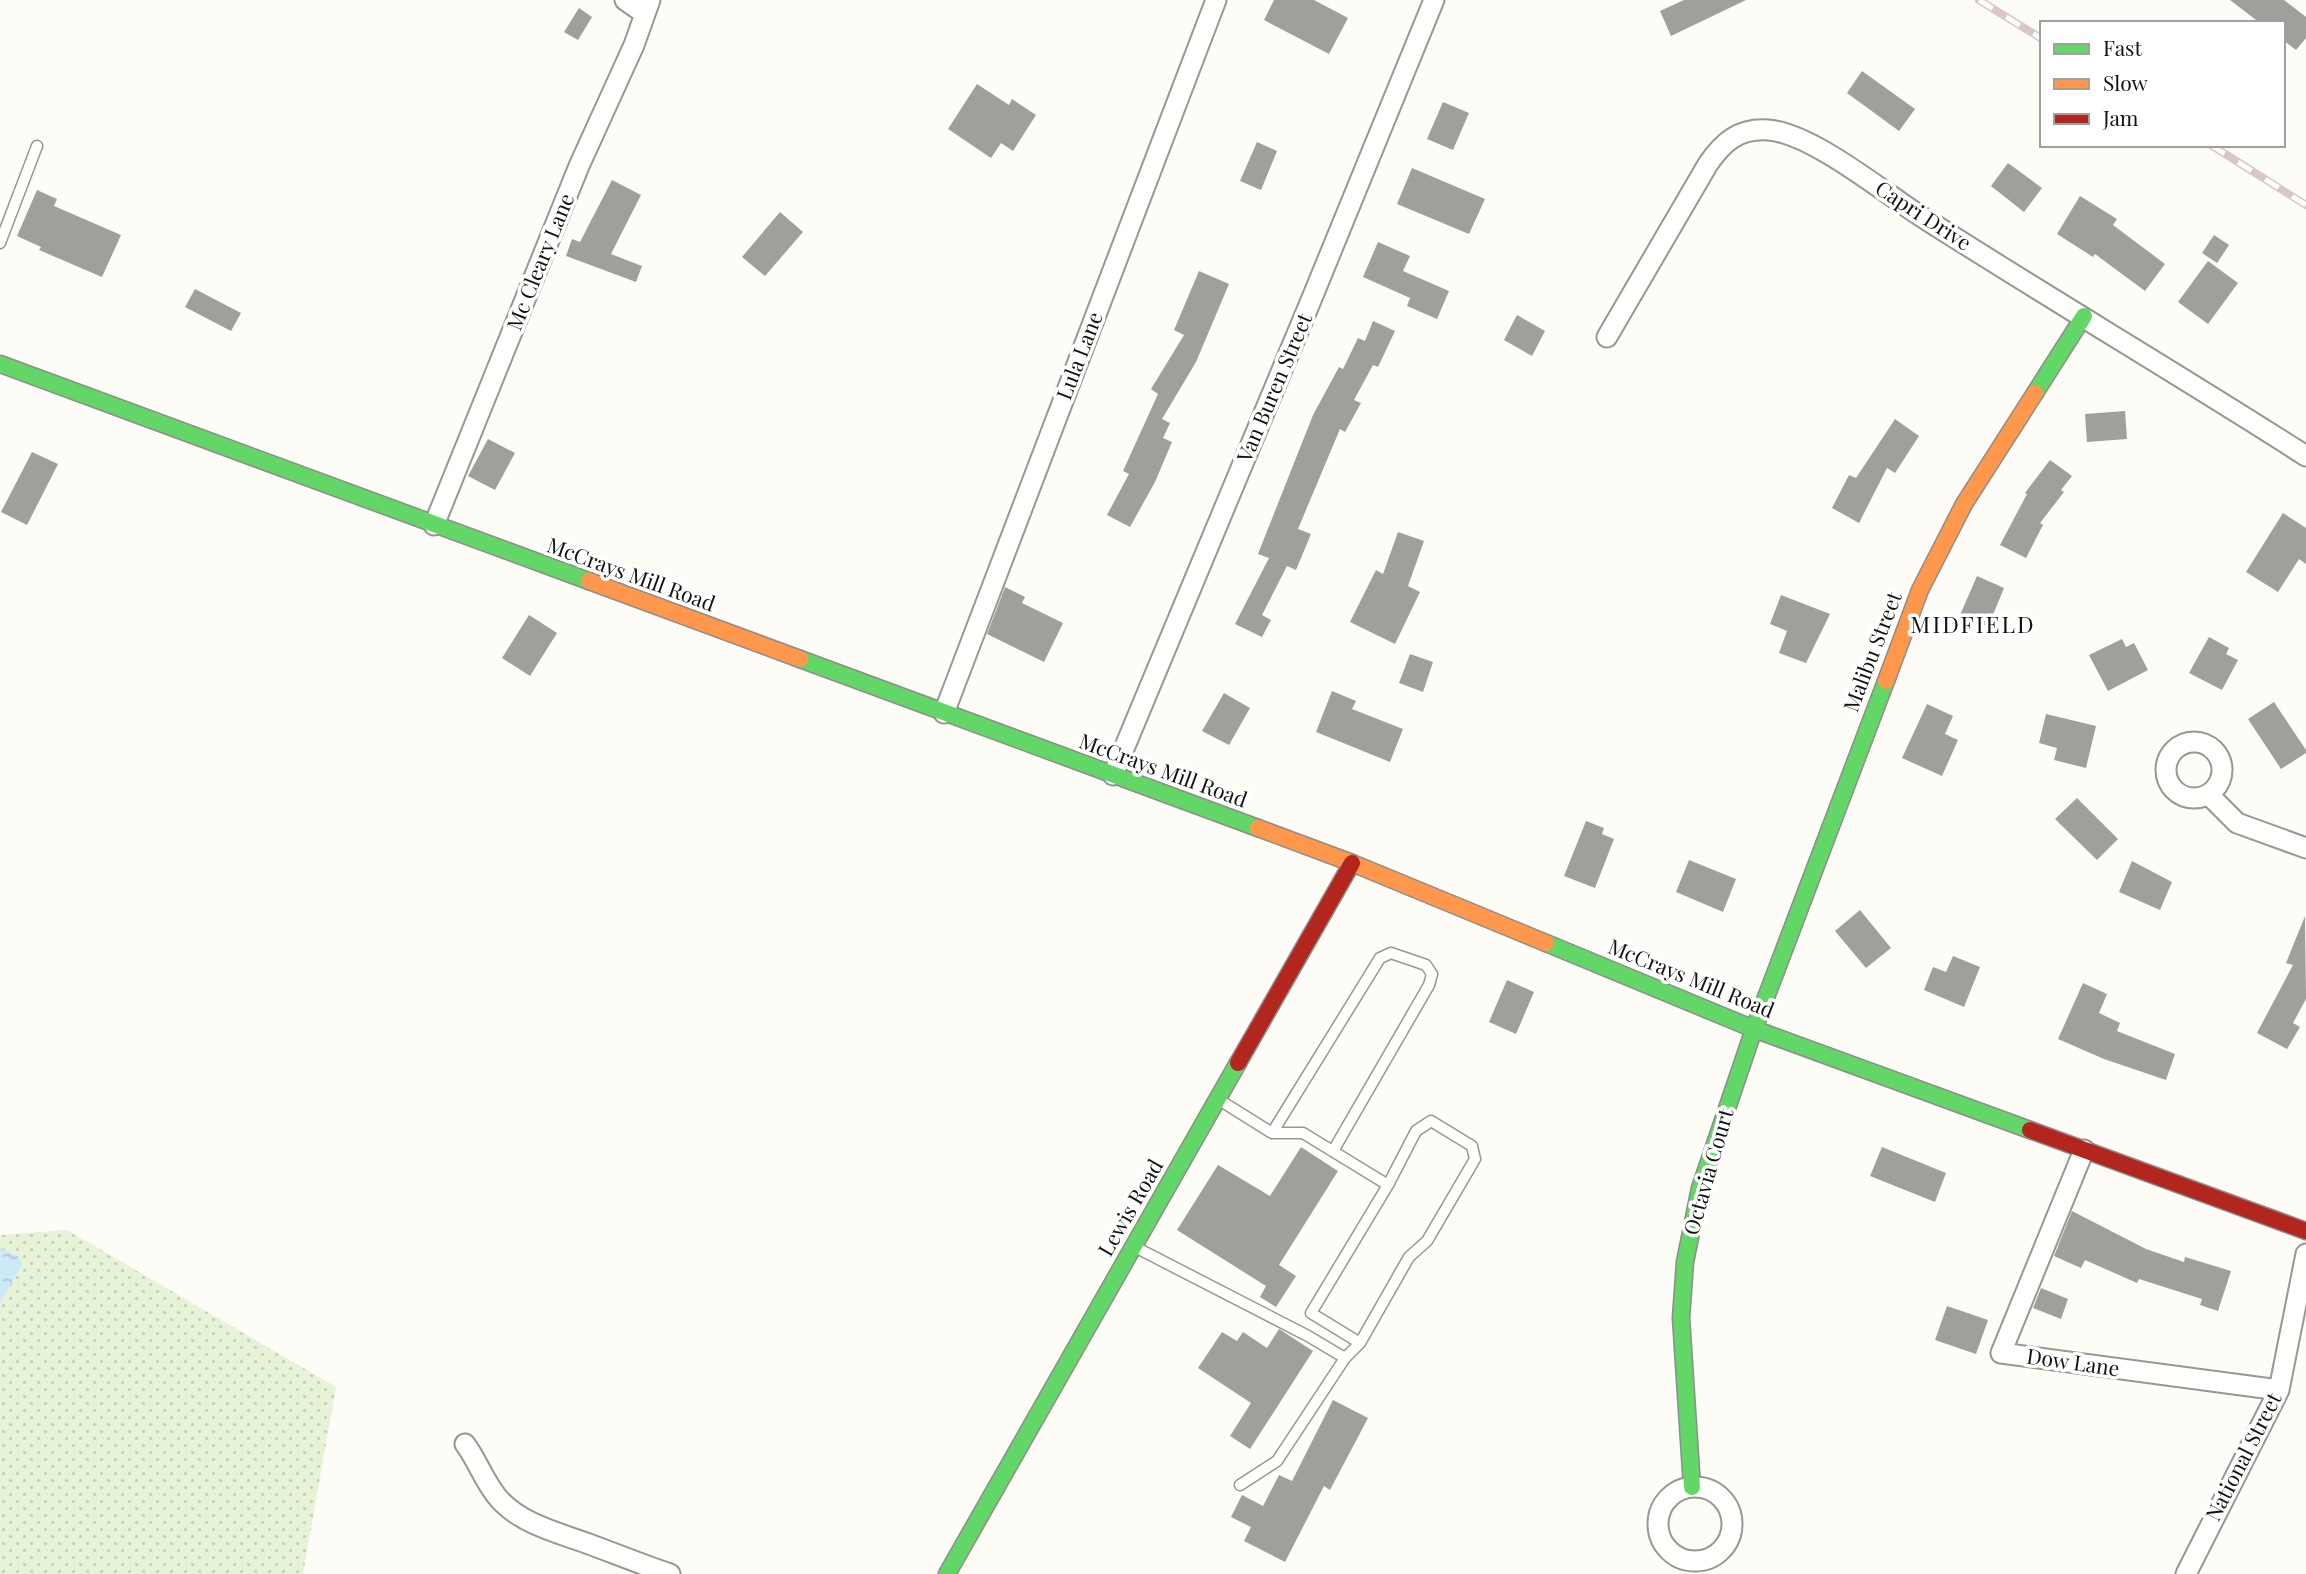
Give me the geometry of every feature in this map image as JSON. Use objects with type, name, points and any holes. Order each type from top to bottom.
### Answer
[{"type":"street","points":[[625,0],[648,7]]},
{"type":"street","name":"Lula Lane","points":[[944,713],[1216,0]]},
{"type":"street","name":"Van Buren Street","points":[[1112,775],[1434,0]]},
{"type":"street","name":"Mc Cleary Lane","points":[[434,525],[579,166],[634,45],[648,7]]},
{"type":"street","name":"Capri Drive","points":[[1607,337],[1720,146],[1734,135],[1769,130],[1791,134],[1815,146],[1920,215],[2306,456]]},
{"type":"street","name":"Malibu Street","points":[[1754,1029],[1920,590],[1964,504],[2084,317]]},
{"type":"street","name":"McCrays Mill Road","points":[[0,364],[1352,863],[1754,1029],[2306,1231]]},
{"type":"street","points":[[2209,795],[2237,822],[2306,848]]},
{"type":"street","name":"Lewis Road","points":[[947,1574],[1352,863]]},
{"type":"street","name":"Octavia Court","points":[[1692,1487],[1681,1318],[1685,1262],[1700,1188],[1754,1029]]},
{"type":"street","name":"Dow Lane","points":[[2084,1150],[2001,1353],[2279,1390]]},
{"type":"street","name":"National Street","points":[[2186,1574],[2279,1390],[2306,1254]]},
{"type":"street","points":[[465,1444],[488,1484],[514,1513],[545,1528],[670,1574]]},
{"type":"lane","points":[[0,243],[37,146]]},
{"type":"lane","points":[[1272,1133],[1380,958],[1391,953],[1426,965],[1432,974],[1429,985],[1333,1152]]},
{"type":"lane","points":[[1218,1099],[1272,1133],[1303,1133],[1388,1185]]},
{"type":"lane","points":[[1240,1485],[1277,1461],[1345,1358],[1360,1343],[1409,1257],[1427,1241],[1475,1159],[1472,1146],[1431,1121],[1416,1131],[1388,1185],[1311,1313],[1360,1343]]},
{"type":"lane","points":[[1133,1246],[1345,1358]]},
{"type":"green space","points":[[67,1230],[336,1387],[303,1574],[0,1574],[0,1235]]},
{"type":"water","points":[[0,1248],[18,1256],[22,1265],[0,1303]]},
{"type":"building","points":[[1274,0],[1314,0],[1348,18],[1329,54],[1264,20]]},
{"type":"building","points":[[1684,0],[1746,0],[1671,36],[1660,11]]},
{"type":"building","points":[[2230,0],[2284,0],[2306,17],[2306,38],[2296,50],[2285,42],[2285,21],[2257,21]]},
{"type":"building","points":[[579,8],[592,17],[578,40],[564,32]]},
{"type":"building","points":[[1862,71],[1915,109],[1899,131],[1847,93]]},
{"type":"building","points":[[977,84],[1009,105],[1012,99],[1036,115],[1013,151],[1001,143],[991,158],[948,129]]},
{"type":"building","points":[[1443,102],[1469,113],[1453,150],[1427,139]]},
{"type":"building","points":[[1257,142],[1277,151],[1261,190],[1240,181]]},
{"type":"building","points":[[2008,163],[2042,188],[2024,212],[1991,186]]},
{"type":"building","points":[[1412,168],[1485,199],[1469,234],[1397,204]]},
{"type":"building","points":[[612,180],[641,195],[611,254],[642,266],[636,282],[566,256],[572,239],[580,242]]},
{"type":"building","points":[[37,190],[57,199],[54,206],[121,235],[102,277],[39,250],[41,247],[17,236]]},
{"type":"building","points":[[2080,196],[2117,219],[2113,225],[2165,264],[2145,291],[2095,254],[2093,257],[2057,234]]},
{"type":"building","points":[[780,212],[803,232],[765,276],[742,257]]},
{"type":"building","points":[[2214,235],[2229,245],[2217,263],[2202,253]]},
{"type":"building","points":[[1378,242],[1410,256],[1403,271],[1449,291],[1437,319],[1407,306],[1410,298],[1363,277]]},
{"type":"building","points":[[2208,261],[2238,283],[2208,324],[2178,302]]},
{"type":"building","points":[[1199,271],[1229,284],[1196,362],[1162,419],[1170,423],[1163,438],[1172,442],[1155,482],[1130,527],[1107,515],[1129,474],[1123,471],[1158,394],[1151,389],[1184,335],[1174,330]]},
{"type":"building","points":[[195,289],[241,313],[231,331],[185,307]]},
{"type":"building","points":[[1517,315],[1545,331],[1532,356],[1504,340]]},
{"type":"building","points":[[1373,321],[1395,331],[1378,367],[1373,365],[1354,400],[1361,403],[1345,432],[1340,429],[1298,529],[1311,534],[1296,570],[1287,566],[1262,615],[1271,620],[1262,637],[1235,624],[1269,558],[1258,554],[1313,415],[1339,367],[1343,369],[1358,338],[1365,341]]},
{"type":"building","points":[[2125,411],[2127,439],[2087,442],[2085,414]]},
{"type":"building","points":[[1895,419],[1919,436],[1895,473],[1887,468],[1859,523],[1832,508],[1849,475],[1856,478]]},
{"type":"building","points":[[488,439],[515,453],[495,490],[468,476]]},
{"type":"building","points":[[32,452],[58,464],[27,525],[1,512]]},
{"type":"building","points":[[2050,460],[2072,476],[2061,490],[2064,492],[2040,523],[2043,525],[2026,558],[2000,545],[2027,494],[2025,493]]},
{"type":"building","points":[[2283,513],[2306,528],[2306,564],[2299,559],[2278,592],[2246,572]]},
{"type":"building","points":[[1398,532],[1424,541],[1408,586],[1420,592],[1395,644],[1350,622],[1376,570],[1383,574]]},
{"type":"building","points":[[1977,576],[2004,588],[1988,627],[1960,615]]},
{"type":"building","points":[[1005,587],[1025,597],[1022,603],[1063,623],[1044,662],[987,634]]},
{"type":"building","points":[[1781,595],[1830,614],[1806,663],[1779,653],[1787,631],[1770,624]]},
{"type":"building","points":[[529,615],[557,633],[530,676],[502,658]]},
{"type":"building","points":[[2209,637],[2229,648],[2226,654],[2238,660],[2222,690],[2189,673]]},
{"type":"building","points":[[2122,639],[2126,647],[2134,643],[2148,670],[2108,691],[2089,655]]},
{"type":"building","points":[[1410,654],[1433,662],[1423,692],[1399,683]]},
{"type":"building","points":[[1332,691],[1356,701],[1352,709],[1403,729],[1390,762],[1316,732]]},
{"type":"building","points":[[1224,693],[1250,708],[1229,745],[1202,731]]},
{"type":"building","points":[[2274,702],[2306,750],[2306,753],[2281,769],[2248,719]]},
{"type":"building","points":[[1927,704],[1953,716],[1945,734],[1958,740],[1942,776],[1902,758]]},
{"type":"building","points":[[2046,714],[2096,726],[2086,768],[2054,760],[2057,748],[2039,743]]},
{"type":"building","points":[[2077,798],[2118,839],[2097,860],[2055,819]]},
{"type":"building","points":[[1586,821],[1604,828],[1602,834],[1614,839],[1595,888],[1564,876]]},
{"type":"building","points":[[1689,860],[1736,879],[1723,912],[1676,892]]},
{"type":"building","points":[[2132,861],[2172,882],[2160,910],[2119,892]]},
{"type":"building","points":[[1860,910],[1891,948],[1866,968],[1835,931]]},
{"type":"building","points":[[2305,916],[2306,999],[2293,1023],[2300,1027],[2287,1049],[2257,1033],[2293,965],[2286,963]]},
{"type":"building","points":[[1953,956],[1980,967],[1964,1007],[1924,990],[1933,967],[1946,972]]},
{"type":"building","points":[[1507,980],[1534,992],[1516,1034],[1489,1022]]},
{"type":"building","points":[[2083,983],[2107,994],[2099,1013],[2120,1023],[2117,1031],[2175,1054],[2166,1080],[2104,1059],[2058,1039]]},
{"type":"building","points":[[1301,1147],[1338,1171],[1279,1265],[1296,1276],[1276,1307],[1260,1297],[1266,1286],[1177,1230],[1218,1165],[1270,1196]]},
{"type":"building","points":[[1882,1147],[1946,1173],[1935,1202],[1870,1176]]},
{"type":"building","points":[[2072,1211],[2146,1249],[2184,1262],[2185,1257],[2231,1271],[2218,1311],[2200,1305],[2202,1299],[2139,1279],[2137,1283],[2085,1260],[2081,1268],[2054,1256]]},
{"type":"building","points":[[2041,1288],[2068,1299],[2061,1319],[2033,1308]]},
{"type":"building","points":[[1947,1306],[1988,1320],[1976,1354],[1935,1340]]},
{"type":"building","points":[[1279,1329],[1313,1351],[1250,1449],[1230,1436],[1251,1403],[1198,1368],[1222,1332],[1237,1341],[1243,1332],[1267,1348]]},
{"type":"building","points":[[1333,1400],[1368,1418],[1330,1490],[1324,1486],[1285,1562],[1244,1541],[1251,1527],[1231,1517],[1242,1495],[1263,1506],[1279,1475],[1292,1481]]},
{"type":"railway","points":[[1979,0],[2040,38]]},
{"type":"railway","points":[[2214,147],[2306,205]]},
{"type":"traffic: fast","points":[[2035,393],[2084,316]]},
{"type":"traffic: fast","points":[[0,364],[589,581]]},
{"type":"traffic: fast","points":[[800,659],[1258,828]]},
{"type":"traffic: fast","points":[[1692,1487],[1681,1318],[1685,1262],[1700,1188],[1754,1029],[1886,681]]},
{"type":"traffic: fast","points":[[1546,943],[1754,1029],[2030,1130]]},
{"type":"traffic: fast","points":[[947,1574],[1238,1063]]},
{"type":"traffic: slow","points":[[1886,681],[1920,590],[1964,504],[2035,393]]},
{"type":"traffic: slow","points":[[589,581],[800,659]]},
{"type":"traffic: slow","points":[[1258,828],[1352,863],[1546,943]]},
{"type":"traffic: jam","points":[[1238,1063],[1352,863]]},
{"type":"traffic: jam","points":[[2030,1130],[2306,1231]]},
{"type":"district","name":"MIDFIELD","points":[[1973,625]]}]
